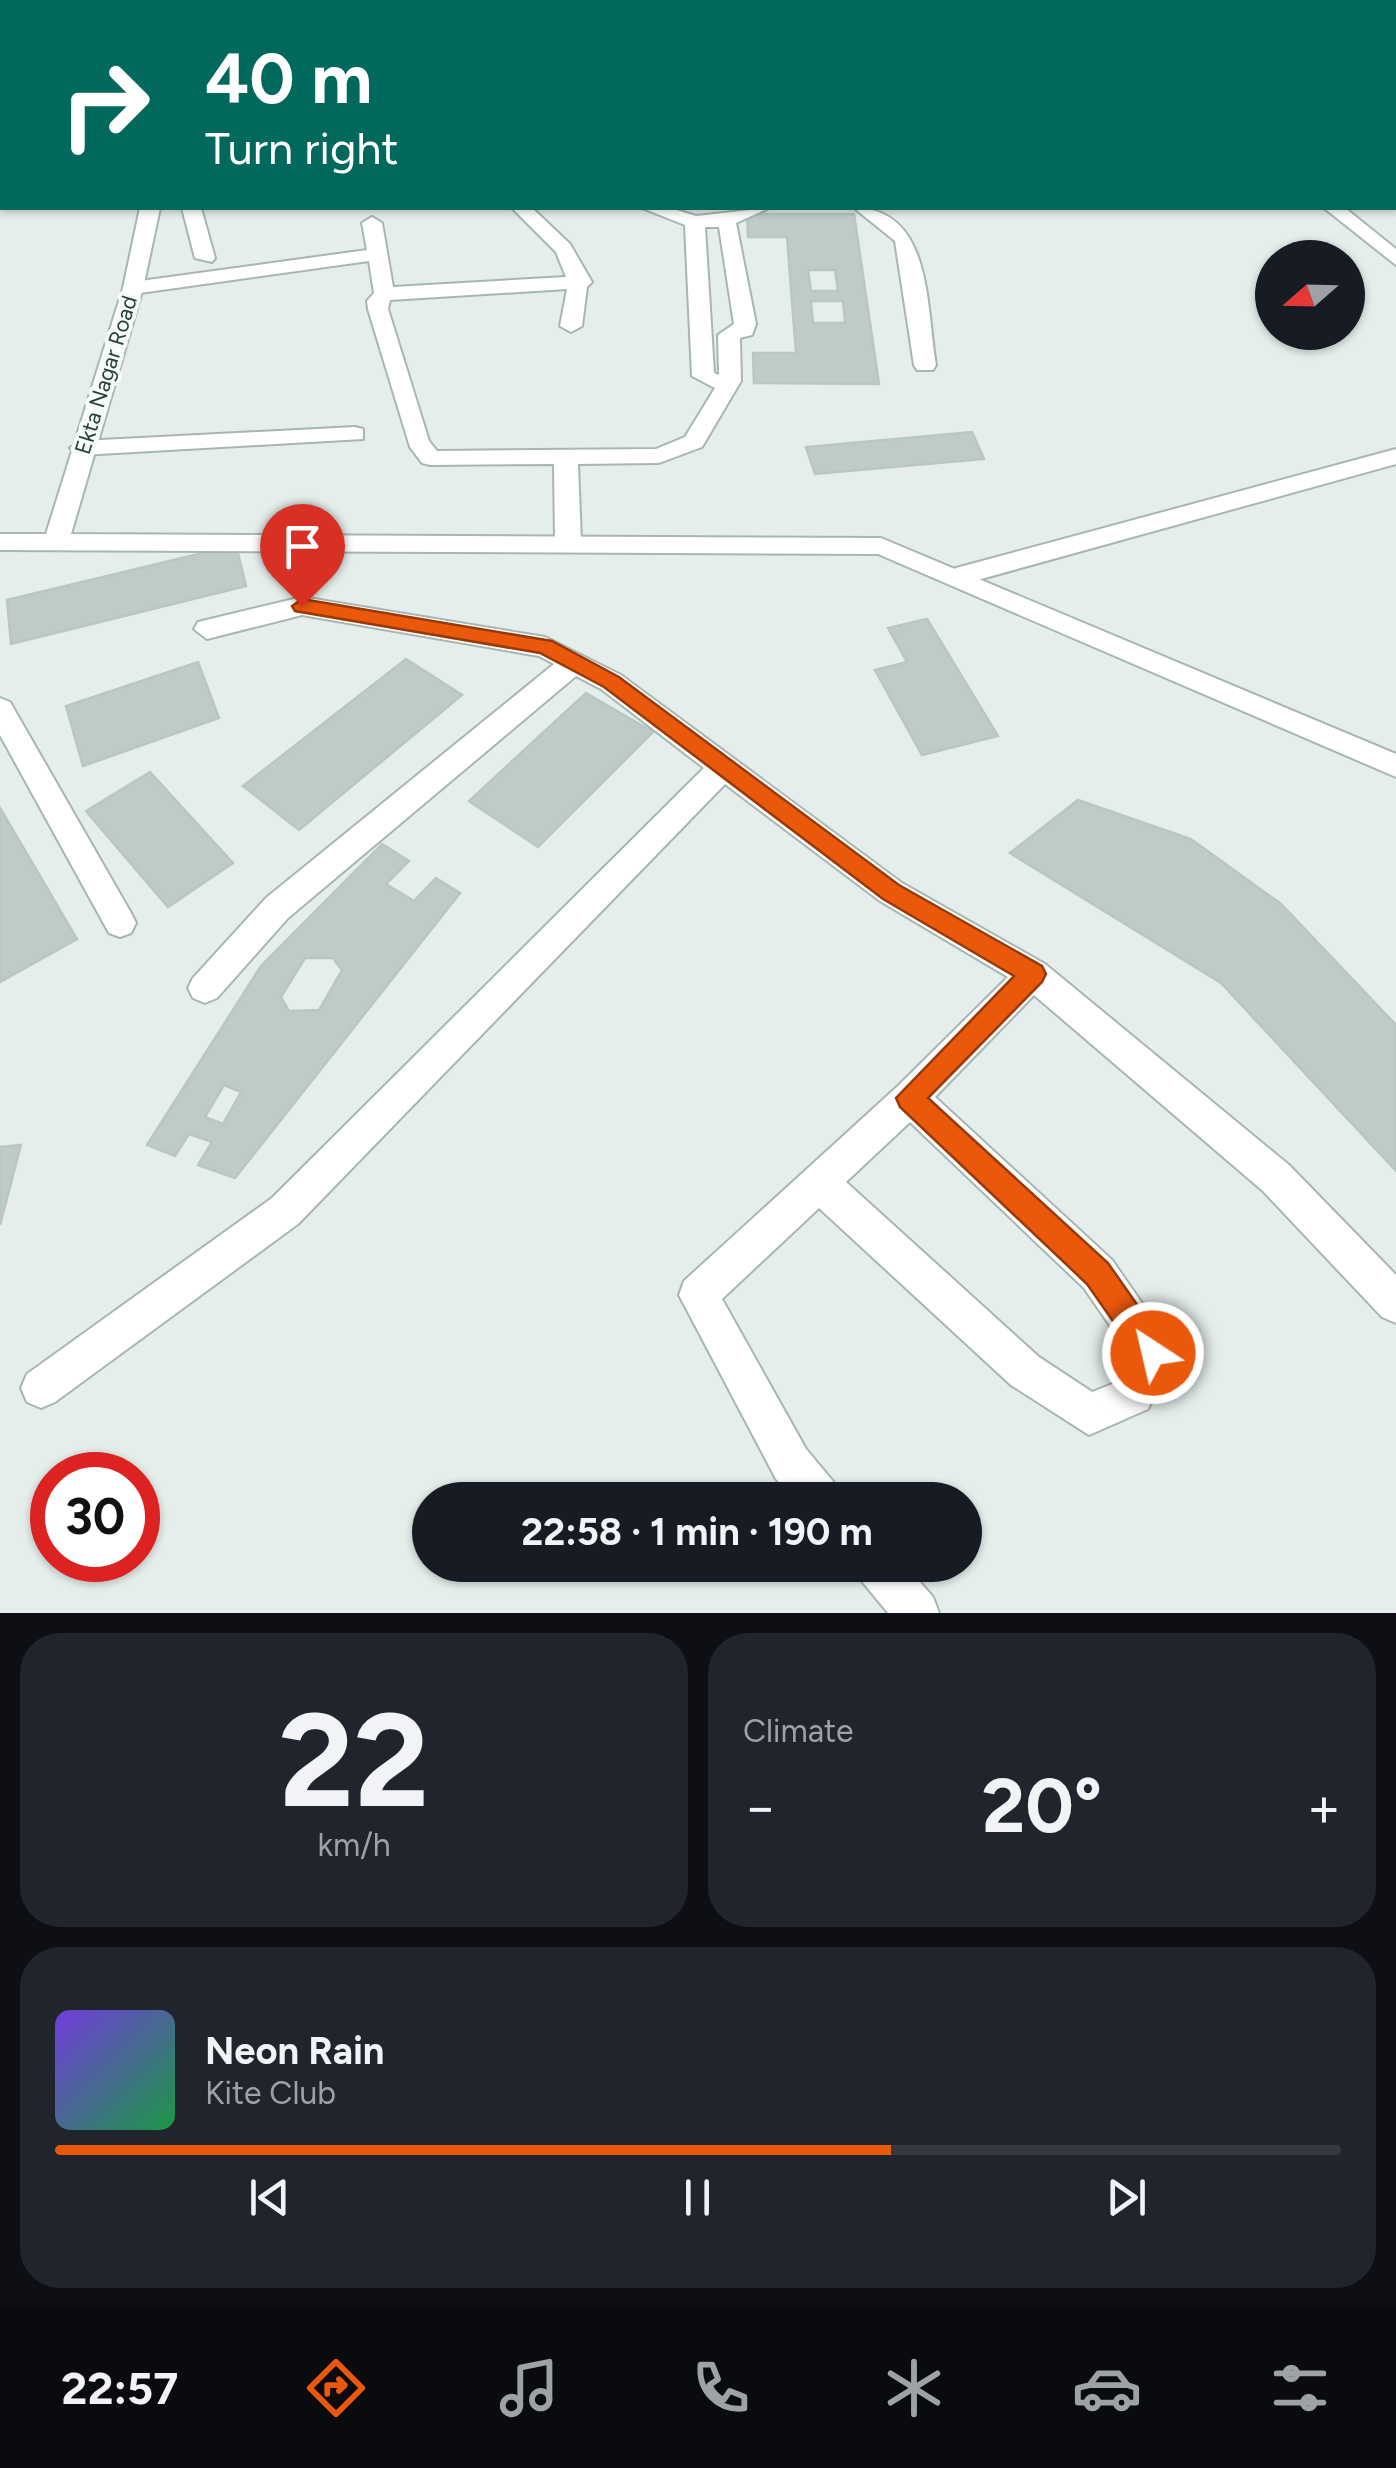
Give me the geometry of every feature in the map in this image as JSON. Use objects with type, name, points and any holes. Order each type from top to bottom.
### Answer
[{"type":"street","points":[[192,210],[206,258]]},
{"type":"street","points":[[524,210],[576,264],[582,282],[572,326]]},
{"type":"street","points":[[658,210],[695,222],[724,221],[754,210]]},
{"type":"street","points":[[867,210],[890,223],[905,240],[926,366]]},
{"type":"street","points":[[1336,210],[1396,259]]},
{"type":"street","name":"Ekta Nagar Road","points":[[56,542],[133,288],[149,212]]},
{"type":"street","points":[[582,282],[384,294],[377,302],[418,442],[430,458],[660,456],[694,442],[730,381],[729,335],[744,330],[732,230],[724,221]]},
{"type":"street","points":[[695,222],[703,376],[716,382],[730,381]]},
{"type":"street","points":[[372,224],[384,294]]},
{"type":"street","points":[[133,288],[378,254]]},
{"type":"street","points":[[82,448],[354,434]]},
{"type":"street","points":[[566,456],[568,542]]},
{"type":"street","points":[[956,577],[1396,456]]},
{"type":"street","points":[[0,542],[881,546],[1396,766]]},
{"type":"street","points":[[207,629],[302,606],[545,646],[611,682],[891,892],[1033,974],[1276,1178],[1396,1303]]},
{"type":"street","points":[[204,988],[277,908],[574,662]]},
{"type":"street","points":[[0,709],[120,923]]},
{"type":"street","points":[[41,1388],[285,1211],[725,765]]},
{"type":"street","points":[[806,1482],[790,1464],[698,1295],[910,1098],[1033,974]]},
{"type":"street","points":[[818,1182],[1025,1371],[1089,1414],[1134,1394],[1153,1353],[1098,1274],[910,1098]]},
{"type":"street","points":[[891,1582],[917,1613]]},
{"type":"building","points":[[747,214],[854,214],[879,384],[754,383],[753,353],[796,353],[787,237],[748,237]],"holes":[[[808,270],[835,270],[838,291],[811,291]],[[811,301],[843,301],[845,323],[813,323]]]},
{"type":"building","points":[[972,432],[984,459],[815,474],[806,447]]},
{"type":"building","points":[[236,545],[246,586],[11,644],[7,600]]},
{"type":"building","points":[[927,619],[998,736],[922,755],[875,670],[907,662],[888,628]]},
{"type":"building","points":[[406,659],[462,695],[299,830],[243,786]]},
{"type":"building","points":[[198,662],[219,718],[83,766],[66,706]]},
{"type":"building","points":[[586,693],[653,732],[538,847],[469,801]]},
{"type":"building","points":[[150,772],[233,863],[168,907],[86,811]]},
{"type":"building","points":[[1078,800],[1191,839],[1281,904],[1396,1025],[1396,1171],[1221,983],[1010,853]]},
{"type":"building","points":[[0,808],[77,939],[0,982]]},
{"type":"building","points":[[382,844],[409,861],[386,884],[414,901],[436,878],[460,893],[235,1178],[198,1165],[212,1142],[189,1134],[175,1156],[147,1145],[261,966]],"holes":[[[305,958],[333,958],[342,970],[319,1010],[289,1011],[281,997]],[[224,1085],[241,1092],[223,1124],[205,1117]]]},
{"type":"building","points":[[21,1145],[0,1225],[0,1147]]},
{"type":"route","points":[[302,606],[545,646],[611,682],[891,892],[1033,974],[910,1098],[1098,1274],[1153,1353]]}]
